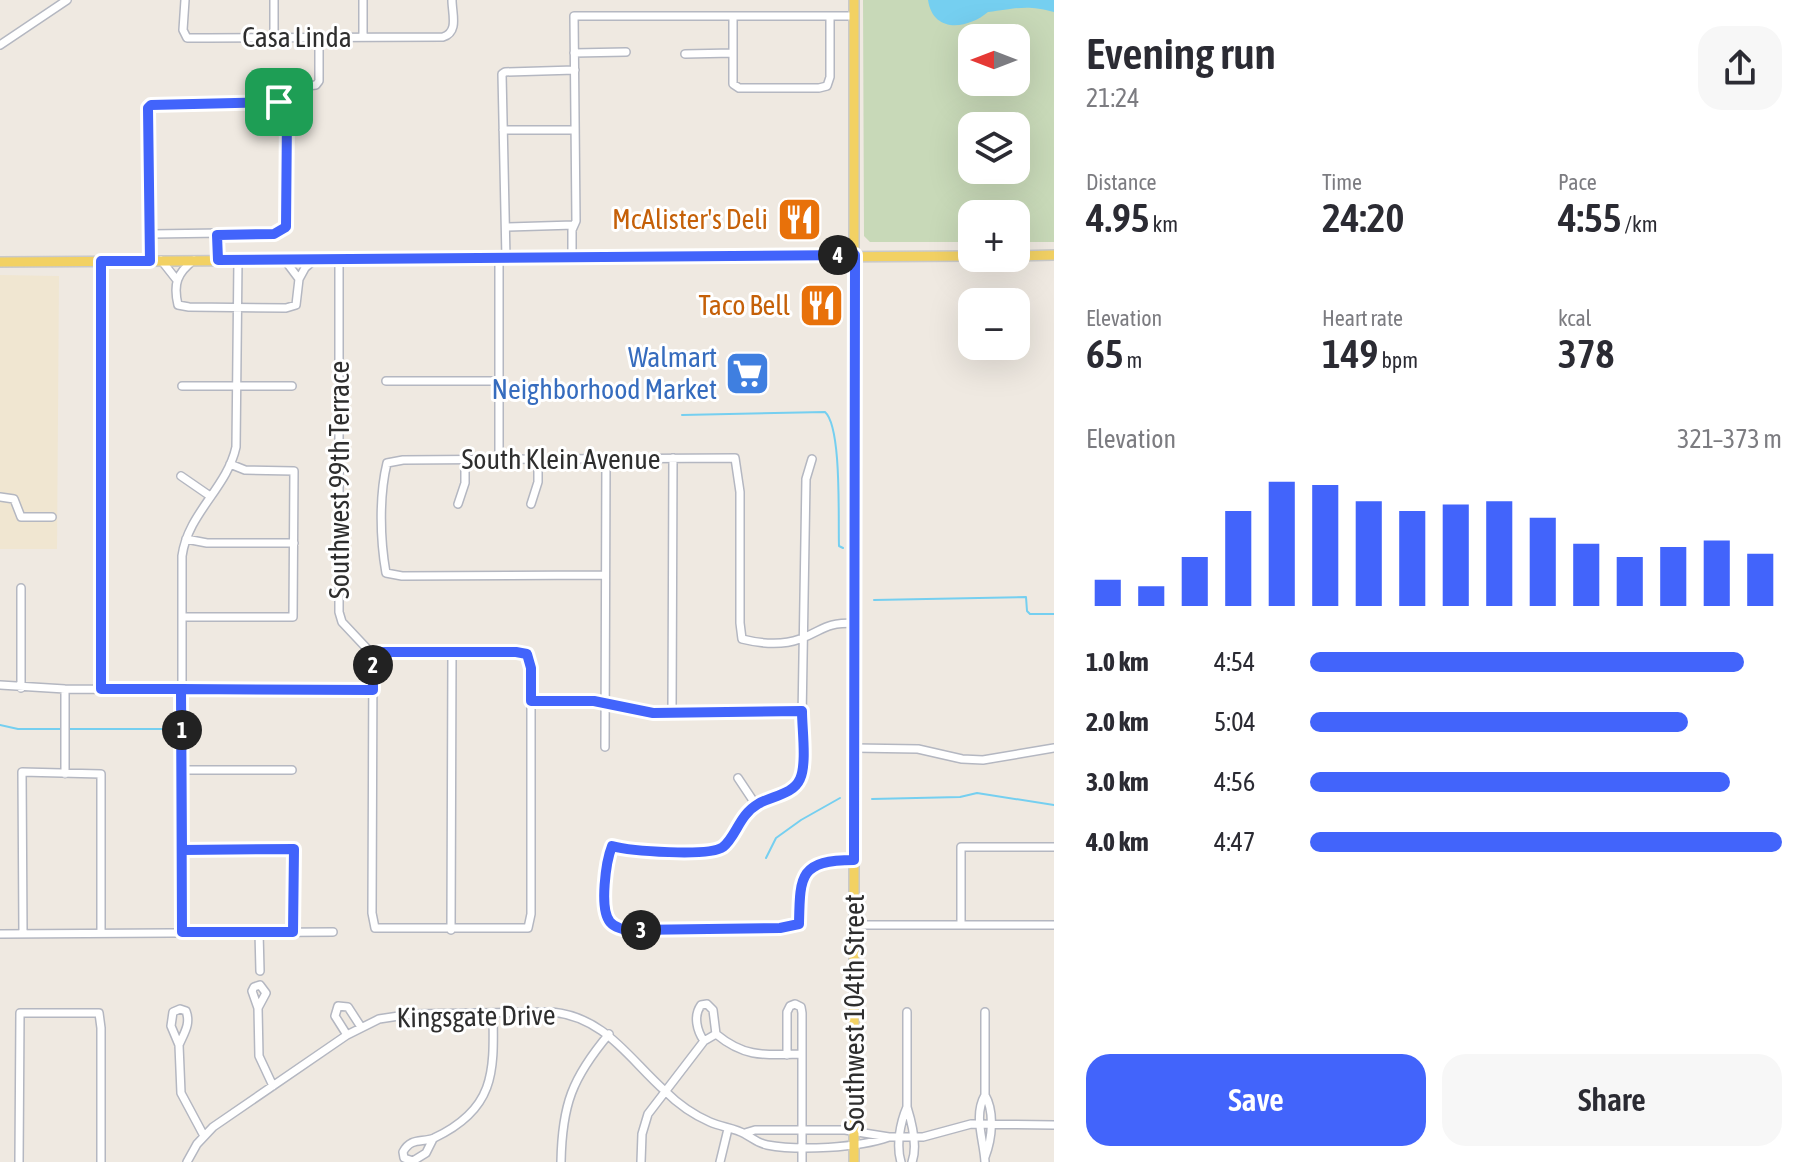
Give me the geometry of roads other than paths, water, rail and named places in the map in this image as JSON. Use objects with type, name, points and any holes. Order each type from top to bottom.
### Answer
[{"type":"main road","name":"Southwest 104th Street","points":[[854,0],[854,1162]]},
{"type":"main road","points":[[1030,256],[1054,255]]},
{"type":"main road","points":[[0,262],[958,256]]},
{"type":"street","points":[[0,45],[67,0]]},
{"type":"street","name":"Casa Linda","points":[[185,0],[183,30],[189,39],[448,36],[453,27],[452,0]]},
{"type":"street","points":[[274,0],[274,37]]},
{"type":"street","points":[[363,0],[363,36]]},
{"type":"street","points":[[572,257],[574,16],[854,16]]},
{"type":"street","points":[[733,16],[733,84],[739,88],[827,86],[830,77],[830,16]]},
{"type":"street","points":[[152,234],[274,234],[286,227],[287,116],[283,104],[290,88],[316,85],[319,81],[319,37]]},
{"type":"street","points":[[574,53],[626,52]]},
{"type":"street","points":[[685,54],[733,53]]},
{"type":"street","points":[[499,459],[506,227],[502,83],[505,72],[575,70]]},
{"type":"street","points":[[176,279],[156,260],[152,234],[148,231],[148,108],[151,105],[283,104]]},
{"type":"street","points":[[503,130],[575,130]]},
{"type":"street","points":[[506,227],[574,225]]},
{"type":"street","points":[[217,235],[218,260]]},
{"type":"street","points":[[284,259],[299,279]]},
{"type":"street","points":[[194,260],[182,269],[176,279],[178,305],[286,308],[296,305],[299,279],[303,270],[315,259]]},
{"type":"street","name":"Southwest 99th Terrace","points":[[339,259],[339,612],[342,622],[373,654]]},
{"type":"street","points":[[182,932],[182,556],[193,520],[230,464],[237,439],[238,260]]},
{"type":"street","points":[[101,261],[101,689]]},
{"type":"street","points":[[386,381],[499,381]]},
{"type":"street","points":[[182,386],[292,386]]},
{"type":"street","points":[[605,747],[606,458]]},
{"type":"street","points":[[672,712],[673,458]]},
{"type":"street","name":"South Klein Avenue","points":[[605,575],[402,576],[386,573],[383,558],[383,480],[387,463],[403,460],[735,458],[740,492],[742,639],[777,644],[803,638]]},
{"type":"street","points":[[531,504],[538,482],[538,459]]},
{"type":"street","points":[[812,459],[806,479],[803,766],[799,781],[787,791],[756,805],[737,825],[725,845],[714,850],[633,852],[612,846],[606,862],[606,910],[611,923],[617,928],[634,930],[780,928],[799,924],[803,877],[824,862],[854,860]]},
{"type":"street","points":[[458,504],[465,483],[465,460]]},
{"type":"street","points":[[182,617],[293,617],[294,471],[245,470],[230,464]]},
{"type":"street","points":[[181,476],[210,496]]},
{"type":"street","points":[[0,497],[14,499],[21,517],[52,517]]},
{"type":"street","points":[[186,539],[207,543],[294,543]]},
{"type":"street","points":[[21,588],[21,688]]},
{"type":"street","points":[[803,638],[827,625],[855,623]]},
{"type":"street","points":[[451,930],[452,652]]},
{"type":"street","points":[[373,654],[527,654],[531,668],[531,914],[528,928],[375,928],[372,913],[373,654]]},
{"type":"street","points":[[0,685],[65,689],[373,690]]},
{"type":"street","points":[[65,689],[65,774]]},
{"type":"street","points":[[531,701],[605,703],[646,712],[802,711]]},
{"type":"street","points":[[854,748],[918,749],[962,759],[983,760],[1054,748]]},
{"type":"street","points":[[182,770],[292,770]]},
{"type":"street","points":[[23,934],[22,772],[101,774],[101,933]]},
{"type":"street","points":[[738,778],[756,805]]},
{"type":"street","points":[[961,925],[961,847],[1054,847]]},
{"type":"street","points":[[182,850],[294,849],[293,932]]},
{"type":"street","points":[[854,925],[1054,925]]},
{"type":"street","points":[[259,932],[260,971]]},
{"type":"street","points":[[0,934],[333,932]]},
{"type":"street","points":[[704,1041],[697,1026],[697,1011],[701,1005],[707,1004],[712,1008],[716,1034],[743,1052],[801,1054]]},
{"type":"street","points":[[787,1055],[787,1012],[795,1004],[802,1009],[802,1162]]},
{"type":"street","name":"Kingsgate Drive","points":[[347,1035],[335,1016],[338,1006],[348,1007],[361,1027]]},
{"type":"street","points":[[258,1008],[259,1056],[273,1086]]},
{"type":"street","points":[[907,1012],[907,1107],[915,1151],[912,1162]]},
{"type":"street","points":[[985,1012],[985,1095],[990,1105],[990,1145],[985,1159]]},
{"type":"street","points":[[19,1162],[20,1013],[99,1013],[101,1162]]},
{"type":"street","points":[[433,1139],[469,1115],[488,1088],[493,1063],[493,1013]]},
{"type":"street","name":"Kingsgate Drive","points":[[204,1136],[361,1027],[402,1014],[493,1013],[569,1014],[597,1025],[664,1091],[695,1114],[745,1133],[763,1144],[854,1145],[889,1137]]},
{"type":"street","points":[[561,1162],[563,1119],[572,1087],[609,1034]]},
{"type":"street","points":[[641,1162],[643,1128],[652,1107],[704,1041],[716,1034]]},
{"type":"street","points":[[179,1045],[181,1093],[204,1136],[187,1162]]},
{"type":"street","points":[[985,1095],[980,1104],[981,1144],[985,1159]]},
{"type":"street","points":[[901,1162],[902,1118],[907,1107]]},
{"type":"street","name":"Kingsgate Drive","points":[[745,1133],[755,1130],[854,1131],[889,1137],[913,1137],[937,1135],[958,1126],[981,1124],[1054,1125]]},
{"type":"street","points":[[720,1162],[728,1129]]},
{"type":"water","points":[[928,0],[1054,0],[1054,12],[1028,8],[988,12],[971,22],[958,25],[944,23],[931,11]]},
{"type":"waterway","points":[[682,415],[825,412],[837,454],[839,546],[843,548]]},
{"type":"waterway","points":[[874,600],[1026,597],[1030,614],[1054,614]]},
{"type":"waterway","points":[[0,725],[18,729],[177,729]]},
{"type":"waterway","points":[[872,799],[960,797],[977,793],[1054,805]]},
{"type":"waterway","points":[[766,858],[776,838],[840,798]]},
{"type":"place","name":"McAlister's Deli","points":[[799,219]]},
{"type":"place","name":"Taco Bell","points":[[821,305]]},
{"type":"place","name":"Walmart Neighborhood Market","points":[[748,373]]}]
